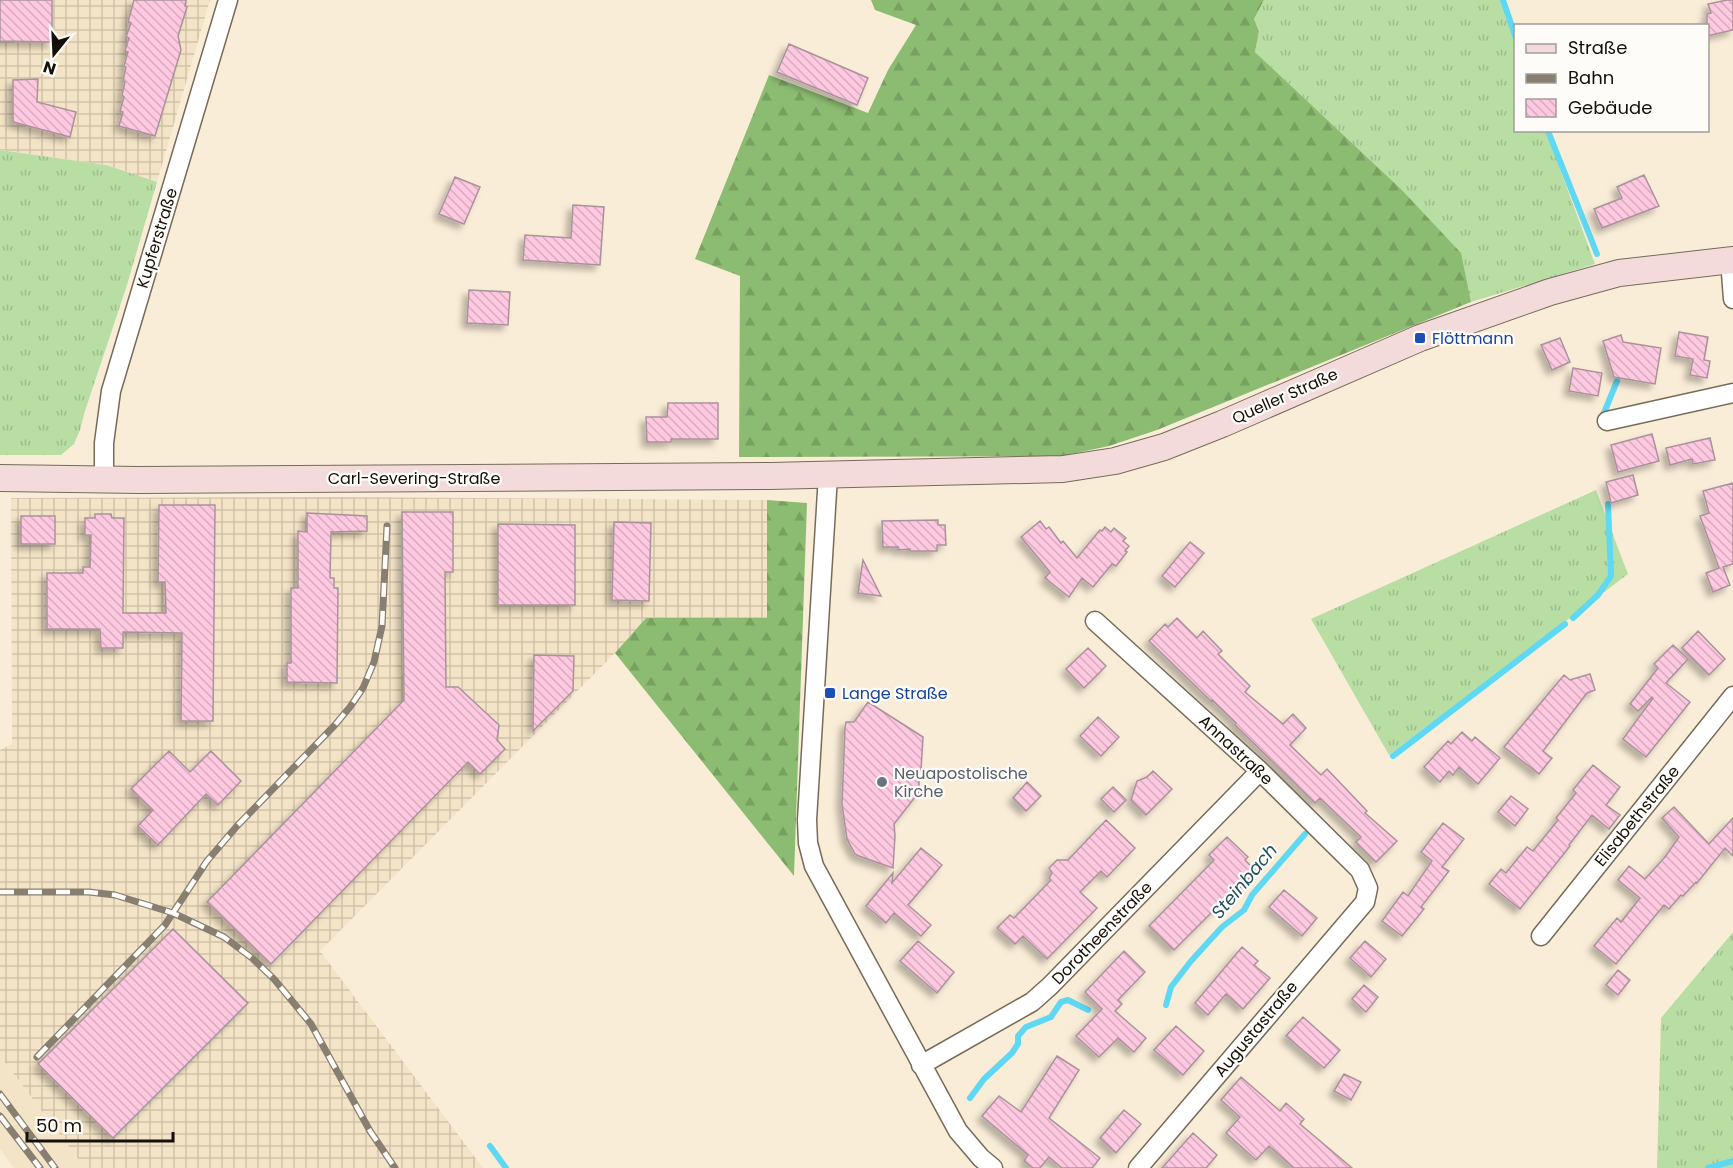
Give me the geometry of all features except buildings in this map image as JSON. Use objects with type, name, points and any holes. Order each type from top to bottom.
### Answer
[{"type":"street","name":"Kupferstraße","points":[[104,479],[104,443],[111,391],[228,0]]},
{"type":"street","points":[[1732,260],[1733,299]]},
{"type":"street","name":"Queller Straße","points":[[828,475],[1063,470],[1115,460],[1164,447],[1371,358],[1550,292],[1619,273],[1732,260]]},
{"type":"street","points":[[1607,421],[1733,393]]},
{"type":"street","name":"Carl-Severing-Straße","points":[[0,478],[828,475]]},
{"type":"street","points":[[828,475],[807,820],[808,843],[814,866],[958,1131],[981,1158],[993,1168]]},
{"type":"street","name":"Annastraße","points":[[1095,621],[1260,771],[1360,870],[1368,888]]},
{"type":"street","name":"Elisabethstraße","points":[[1541,936],[1733,696]]},
{"type":"street","name":"Dorotheenstraße","points":[[921,1065],[1032,1002],[1260,771]]},
{"type":"street","name":"Augustastraße","points":[[1138,1168],[1365,902],[1368,888]]},
{"type":"shaded area","points":[[0,0],[210,0],[157,182],[106,165],[0,150]]},
{"type":"shaded area","points":[[337,497],[767,500],[767,618],[646,618],[615,653],[320,951],[483,1168],[85,1168],[0,1056],[0,750],[12,744],[11,498]]},
{"type":"shaded area","points":[[0,1056],[85,1168],[14,1168],[0,1149]]},
{"type":"green space","points":[[871,0],[1264,0],[1254,19],[1259,31],[1255,52],[1401,189],[1461,253],[1471,302],[1157,430],[1109,446],[1062,456],[739,457],[740,276],[695,259],[769,75],[868,113],[888,70],[916,25],[875,10]]},
{"type":"green space","points":[[1264,0],[1504,0],[1514,33],[1514,132],[1546,132],[1595,264],[1471,302],[1460,253],[1401,189],[1255,52],[1259,31],[1254,19]]},
{"type":"green space","points":[[0,150],[106,165],[157,182],[127,285],[80,430],[74,444],[61,455],[0,455]]},
{"type":"green space","points":[[1596,490],[1628,574],[1389,755],[1311,619]]},
{"type":"green space","points":[[767,500],[807,503],[794,876],[615,653],[646,618],[767,618]]},
{"type":"green space","points":[[1733,932],[1733,1168],[1657,1168],[1661,1018]]},
{"type":"waterway","name":"Steinbach","points":[[1503,0],[1514,32]]},
{"type":"waterway","name":"Steinbach","points":[[1548,132],[1597,254]]},
{"type":"waterway","name":"Steinbach","points":[[1604,413],[1617,381]]},
{"type":"waterway","name":"Steinbach","points":[[1573,618],[1598,595],[1611,576],[1608,504]]},
{"type":"waterway","name":"Steinbach","points":[[1393,756],[1565,624]]},
{"type":"waterway","name":"Steinbach","points":[[1166,1005],[1171,987],[1191,961],[1222,927],[1244,910],[1252,895],[1305,834]]},
{"type":"waterway","name":"Steinbach","points":[[970,1098],[984,1079],[1012,1053],[1018,1044],[1018,1036],[1026,1027],[1051,1017],[1061,1002],[1068,1000],[1088,1010]]},
{"type":"waterway","name":"Steinbach","points":[[490,1146],[506,1168]]},
{"type":"waterway","points":[[1708,1168],[1733,1161]]},
{"type":"railway","points":[[37,1057],[165,925],[207,861],[237,826],[334,726],[363,688],[374,662],[382,626],[387,526]]},
{"type":"railway","points":[[0,892],[89,892],[115,895],[173,913],[224,937],[252,958],[274,979],[311,1024],[370,1131],[395,1168]]},
{"type":"railway","points":[[0,1094],[55,1168]]},
{"type":"railway","points":[[0,1116],[40,1168]]},
{"type":"place","name":"Flöttmann","points":[[1420,338]]},
{"type":"place","name":"Lange Straße","points":[[830,693]]},
{"type":"place","name":"Neuapostolische Kirche","points":[[882,782]]}]
